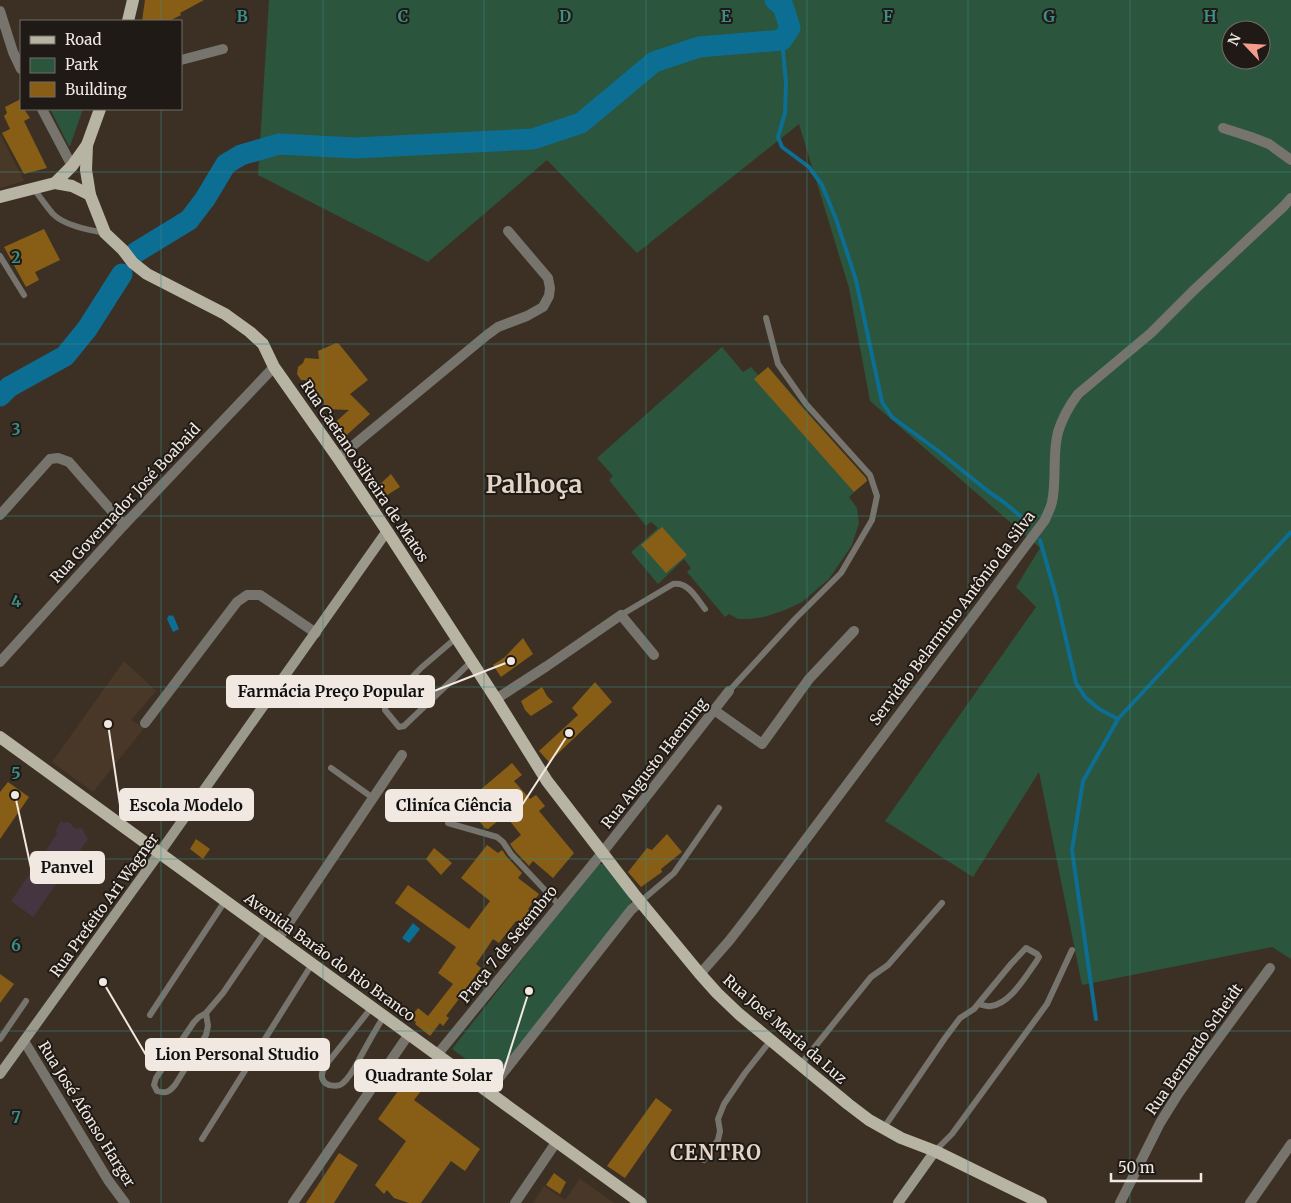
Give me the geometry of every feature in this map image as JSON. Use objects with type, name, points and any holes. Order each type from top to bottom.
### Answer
[{"type":"main road","points":[[128,20],[134,0]]},
{"type":"main road","points":[[56,183],[72,166],[87,145],[100,110]]},
{"type":"main road","name":"Rua Caetano Silveira de Matos","points":[[87,145],[86,170],[90,195],[105,233],[146,274],[225,314],[263,344],[274,367],[387,531],[496,698],[547,781],[602,853]]},
{"type":"main road","points":[[0,197],[56,183],[72,186],[90,195]]},
{"type":"main road","name":"Avenida Barão do Rio Branco","points":[[0,737],[641,1203]]},
{"type":"main road","name":"Rua José Maria da Luz","points":[[602,853],[640,902],[717,993],[739,1014],[848,1104],[870,1120],[902,1138],[935,1151],[1041,1203]]},
{"type":"street","points":[[1,14],[17,52],[20,65]]},
{"type":"street","points":[[182,60],[223,49]]},
{"type":"street","points":[[43,110],[72,166]]},
{"type":"street","points":[[1223,128],[1269,144],[1291,160]]},
{"type":"street","name":"Servidão Belarmino Antônio da Silva","points":[[700,974],[750,914],[1045,520],[1052,504],[1058,432],[1070,405],[1078,394],[1150,333],[1291,198]]},
{"type":"street","points":[[338,458],[487,335],[498,327],[527,316],[543,307],[549,296],[548,278],[508,231]]},
{"type":"street","name":"Rua Governador José Boabaid","points":[[0,662],[124,525],[274,367]]},
{"type":"street","points":[[0,515],[50,459],[58,458],[69,462],[124,525]]},
{"type":"street","name":"Rua Prefeito Ari Wagner","points":[[0,1074],[160,853],[387,531]]},
{"type":"street","points":[[145,723],[237,602],[247,595],[260,595],[316,633]]},
{"type":"street","points":[[496,698],[547,666],[620,615],[654,655]]},
{"type":"street","points":[[714,710],[762,744],[809,679],[854,631]]},
{"type":"street","name":"Rua Augusto Haeming","points":[[602,853],[729,691]]},
{"type":"street","points":[[278,939],[402,755]]},
{"type":"street","name":"Praça 7 de Setembro","points":[[437,1055],[602,853]]},
{"type":"street","points":[[488,1092],[631,910],[640,902]]},
{"type":"street","name":"Rua Bernardo Scheidt","points":[[1120,1203],[1160,1123],[1178,1094],[1270,968]]},
{"type":"street","points":[[293,1203],[409,1034]]},
{"type":"street","name":"Rua José Afonso Harger","points":[[24,1041],[108,1180],[125,1203]]},
{"type":"street","points":[[515,1203],[557,1141]]},
{"type":"street","points":[[1250,1203],[1291,1144]]},
{"type":"street","points":[[898,1203],[935,1151]]},
{"type":"lane","points":[[34,188],[54,215],[72,225],[105,233]]},
{"type":"lane","points":[[0,256],[24,295]]},
{"type":"lane","points":[[729,691],[795,619],[841,573],[872,520],[877,496],[870,475],[806,404],[778,364],[766,318]]},
{"type":"lane","points":[[620,615],[673,584],[680,583],[706,609]]},
{"type":"lane","points":[[456,638],[421,668],[387,703],[385,710],[399,727],[404,726],[472,661]]},
{"type":"lane","points":[[331,768],[373,798]]},
{"type":"lane","points":[[640,902],[674,873],[719,808]]},
{"type":"lane","points":[[448,823],[496,837],[503,842],[511,854],[560,905]]},
{"type":"lane","points":[[150,1015],[225,901]]},
{"type":"lane","points":[[801,1064],[871,977],[888,965],[942,903]]},
{"type":"lane","points":[[206,1013],[208,1026],[206,1035],[175,1085],[169,1092],[157,1091],[154,1084],[156,1078],[194,1022],[206,1013],[223,993],[266,930]]},
{"type":"lane","points":[[883,1128],[960,1018],[979,1004],[1026,948],[1037,954],[1039,957],[1036,962],[1006,1000],[989,1006],[979,1004]]},
{"type":"lane","points":[[935,1151],[952,1134],[1047,1004],[1072,950]]},
{"type":"lane","points":[[202,1139],[312,964]]},
{"type":"lane","points":[[0,1039],[26,1001]]},
{"type":"lane","points":[[372,1007],[325,1066],[322,1080],[326,1084],[339,1086],[344,1082],[384,1016]]},
{"type":"lane","points":[[704,1160],[718,1140],[720,1130],[718,1119],[724,1104],[771,1040]]},
{"type":"shaded area","points":[[0,134],[24,181],[0,188]]},
{"type":"shaded area","points":[[124,661],[156,691],[131,720],[144,728],[93,792],[52,762]]},
{"type":"shaded area","points":[[61,821],[64,823],[69,822],[75,829],[82,828],[88,839],[33,917],[11,901],[57,834],[56,830]]},
{"type":"shaded area","points":[[580,1179],[614,1203],[533,1203],[544,1186],[565,1200]]},
{"type":"green space","points":[[269,0],[1291,0],[1291,959],[1272,947],[1082,985],[1039,772],[973,877],[885,821],[1036,607],[1016,587],[1040,548],[870,401],[849,288],[799,124],[637,253],[547,160],[428,262],[258,175]]},
{"type":"green space","points":[[51,110],[83,110],[69,146]]},
{"type":"green space","points":[[722,347],[743,372],[751,367],[758,375],[768,367],[867,480],[849,497],[857,508],[859,523],[852,545],[829,579],[802,602],[764,617],[750,619],[738,619],[729,614],[725,617],[687,572],[691,568],[684,559],[658,584],[631,552],[658,528],[651,522],[646,526],[609,480],[613,476],[597,458]]},
{"type":"green space","points":[[597,864],[604,864],[632,898],[630,906],[493,1079],[452,1049]]},
{"type":"water","points":[[169,615],[173,615],[179,629],[173,632],[167,619]]},
{"type":"water","points":[[413,923],[420,929],[409,943],[402,938]]},
{"type":"building","points":[[145,0],[204,0],[171,20],[142,20]]},
{"type":"building","points":[[20,100],[20,110],[25,110],[30,118],[24,121],[47,168],[24,174],[2,133],[10,129],[4,116],[7,113],[5,107]]},
{"type":"building","points":[[44,229],[60,260],[35,272],[39,280],[26,287],[4,247]]},
{"type":"building","points":[[336,343],[339,344],[368,380],[350,394],[370,414],[340,441],[329,428],[349,410],[324,409],[324,400],[305,380],[301,380],[297,374],[298,367],[305,358],[319,359],[318,351]]},
{"type":"building","points":[[768,367],[866,478],[867,481],[854,492],[754,379]]},
{"type":"building","points":[[391,474],[400,487],[384,497],[378,486]]},
{"type":"building","points":[[662,527],[687,555],[666,573],[641,545]]},
{"type":"building","points":[[523,638],[533,654],[501,677],[493,665],[505,657]]},
{"type":"building","points":[[595,682],[612,702],[549,762],[539,751],[578,715],[572,708]]},
{"type":"building","points":[[542,687],[553,702],[531,716],[525,710],[521,701]]},
{"type":"building","points":[[512,763],[522,775],[514,781],[530,799],[536,795],[545,806],[539,811],[574,853],[553,878],[533,861],[529,866],[515,851],[510,844],[521,835],[505,815],[488,829],[474,815],[461,806]]},
{"type":"building","points":[[8,782],[29,797],[0,839],[0,792]]},
{"type":"building","points":[[667,834],[682,852],[661,869],[662,872],[641,887],[628,872],[647,848],[652,850]]},
{"type":"building","points":[[196,839],[210,849],[203,859],[190,849]]},
{"type":"building","points":[[487,845],[498,853],[502,850],[522,873],[518,878],[539,894],[528,909],[535,915],[525,928],[516,921],[499,943],[493,939],[476,964],[481,968],[446,1016],[449,1018],[443,1026],[440,1023],[430,1036],[410,1018],[418,1008],[428,1016],[453,984],[438,973],[456,947],[395,903],[408,885],[469,929],[490,901],[461,878]]},
{"type":"building","points":[[434,848],[452,863],[441,875],[426,859]]},
{"type":"building","points":[[0,974],[14,984],[0,1003]]},
{"type":"building","points":[[415,1067],[431,1078],[414,1100],[480,1149],[465,1171],[451,1161],[421,1203],[409,1203],[394,1198],[387,1190],[384,1194],[375,1185],[406,1141],[378,1119]]},
{"type":"building","points":[[656,1098],[672,1110],[625,1178],[607,1166]]},
{"type":"building","points":[[339,1153],[358,1165],[334,1203],[306,1203]]},
{"type":"building","points":[[554,1173],[566,1182],[560,1194],[546,1185]]},
{"type":"waterway","points":[[135,253],[189,220],[205,199],[226,164],[241,155],[279,144],[355,148],[533,139],[581,123],[654,62],[699,47],[782,40],[790,28],[783,6],[775,0]]},
{"type":"waterway","points":[[782,40],[786,83],[785,113],[778,137],[782,147],[809,167],[822,185],[836,219],[856,280],[882,402],[892,417],[1024,519]]},
{"type":"waterway","points":[[0,396],[9,387],[65,356],[87,329],[122,274]]},
{"type":"waterway","points":[[1096,1019],[1072,850],[1083,781],[1118,719],[1291,532]]},
{"type":"waterway","points":[[1040,540],[1056,596],[1076,683],[1085,697],[1099,709],[1118,719]]},
{"type":"place","name":"Farmácia Preço Popular","points":[[511,661]]},
{"type":"place","name":"Escola Modelo","points":[[108,724]]},
{"type":"place","name":"Cliníca Ciência","points":[[569,733]]},
{"type":"place","name":"Panvel","points":[[15,795]]},
{"type":"place","name":"Lion Personal Studio","points":[[103,982]]},
{"type":"place","name":"Quadrante Solar","points":[[529,991]]},
{"type":"district","name":"Palhoça","points":[[534,484]]},
{"type":"district","name":"CENTRO","points":[[716,1152]]}]
